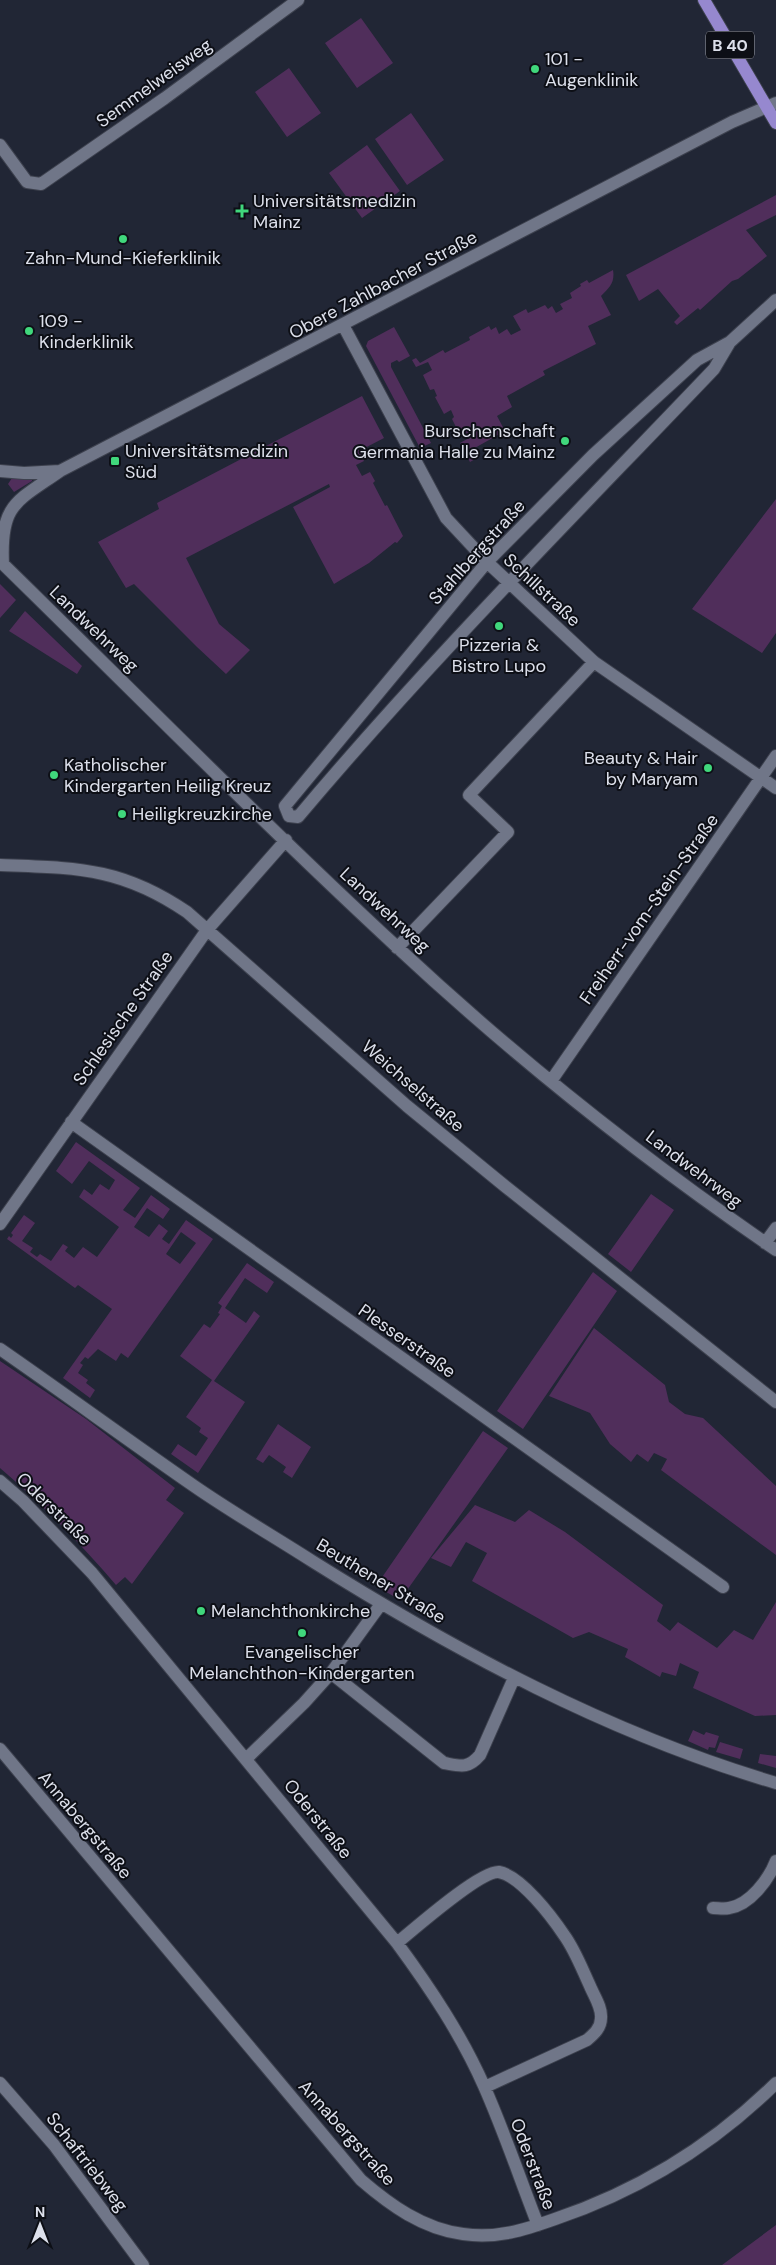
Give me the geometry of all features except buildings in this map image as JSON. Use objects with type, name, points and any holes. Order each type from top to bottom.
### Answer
[{"type":"main road","name":"B 40","points":[[704,0],[771,105],[776,124]]},
{"type":"street","name":"Semmelweisweg","points":[[0,144],[27,182],[41,184],[165,98],[298,0]]},
{"type":"street","name":"Obere Zahlbacher Straße","points":[[0,471],[24,473],[60,471],[732,122],[771,105]]},
{"type":"street","name":"Stahlbergstraße","points":[[289,816],[285,806],[487,562],[594,454],[697,360],[730,342],[776,300]]},
{"type":"street","name":"Schillstraße","points":[[343,325],[446,518],[487,562],[508,584],[594,662],[776,788]]},
{"type":"street","name":"Stahlbergstraße","points":[[289,816],[298,818],[364,739],[508,584],[714,369],[730,342]]},
{"type":"street","points":[[1,562],[1,530],[8,513],[17,501],[60,471]]},
{"type":"street","name":"Landwehrweg","points":[[1,562],[397,948],[551,1081],[683,1184],[771,1247]]},
{"type":"street","points":[[397,948],[508,832],[469,795],[594,662]]},
{"type":"street","name":"Freiherr-vom-Stein-Straße","points":[[551,1081],[776,756]]},
{"type":"street","name":"Stahlbergstraße","points":[[276,830],[289,816]]},
{"type":"street","name":"Schlesische Straße","points":[[0,1224],[207,930],[286,840]]},
{"type":"street","name":"Weichselstraße","points":[[0,864],[70,868],[99,872],[125,879],[172,902],[207,930],[415,1112],[776,1402]]},
{"type":"street","name":"Plesserstraße","points":[[71,1122],[723,1587]]},
{"type":"street","points":[[771,1247],[776,1228]]},
{"type":"street","name":"Beuthener Straße","points":[[0,1349],[195,1487],[380,1604],[514,1678],[614,1724],[718,1766],[776,1783]]},
{"type":"street","name":"Oderstraße","points":[[0,1481],[73,1551],[246,1759],[396,1943],[429,1987],[457,2033],[484,2087],[538,2225]]},
{"type":"street","points":[[246,1759],[299,1709],[331,1673],[380,1604]]},
{"type":"street","points":[[331,1673],[444,1763],[460,1766],[472,1764],[480,1755],[514,1678]]},
{"type":"street","name":"Annabergstraße","points":[[0,1749],[361,2180],[388,2204],[429,2224],[462,2234],[502,2236],[608,2199],[644,2180],[705,2143],[755,2103],[776,2083]]},
{"type":"street","points":[[713,1908],[731,1908],[750,1898],[770,1874],[776,1861]]},
{"type":"street","points":[[396,1943],[479,1878],[498,1872],[510,1876],[520,1884],[537,1901],[565,1936],[599,2006],[601,2019],[597,2031],[587,2040],[484,2087]]},
{"type":"street","name":"Schaftriebweg","points":[[0,2083],[54,2146],[143,2265]]},
{"type":"shaded area","points":[[361,18],[393,63],[357,88],[325,43]]},
{"type":"shaded area","points":[[289,68],[321,113],[287,137],[255,92]]},
{"type":"shaded area","points":[[411,113],[444,160],[407,185],[375,139]]},
{"type":"shaded area","points":[[367,145],[400,191],[362,218],[329,173]]},
{"type":"shaded area","points":[[776,195],[776,215],[746,230],[767,256],[738,279],[732,281],[700,310],[698,308],[677,325],[674,322],[680,316],[658,289],[639,301],[626,275]]},
{"type":"shaded area","points":[[613,270],[611,284],[601,296],[611,315],[588,326],[596,344],[543,371],[545,375],[507,396],[512,407],[497,416],[505,431],[473,449],[477,458],[470,462],[460,443],[469,438],[466,432],[460,435],[452,419],[454,417],[451,410],[444,414],[435,397],[437,396],[434,389],[430,390],[423,375],[432,370],[428,362],[416,367],[412,360],[416,358],[420,363],[443,350],[445,353],[470,340],[469,337],[489,326],[491,330],[496,327],[499,334],[507,329],[511,335],[521,330],[513,316],[526,309],[528,313],[545,305],[548,309],[552,306],[556,313],[563,309],[560,304],[572,298],[570,293],[581,286],[580,284],[587,280],[589,283]]},
{"type":"shaded area","points":[[394,327],[410,356],[399,362],[397,360],[391,363],[391,367],[431,443],[420,448],[366,346],[368,341]]},
{"type":"shaded area","points":[[362,396],[384,438],[359,451],[364,461],[356,465],[362,476],[370,472],[375,481],[373,483],[403,536],[397,543],[395,542],[369,563],[334,584],[293,507],[330,487],[329,484],[186,558],[219,624],[250,650],[226,674],[134,584],[126,588],[98,542],[159,509],[157,503]]},
{"type":"shaded area","points":[[32,477],[32,481],[14,492],[8,484],[12,478]]},
{"type":"shaded area","points":[[776,499],[776,633],[762,653],[692,609]]},
{"type":"shaded area","points":[[0,584],[16,600],[0,618]]},
{"type":"shaded area","points":[[25,611],[82,666],[77,674],[9,631]]},
{"type":"shaded area","points":[[76,1142],[140,1188],[123,1210],[135,1218],[151,1195],[170,1209],[163,1219],[147,1208],[134,1227],[149,1237],[159,1224],[168,1231],[162,1239],[169,1244],[186,1220],[213,1239],[128,1358],[121,1353],[116,1361],[98,1349],[88,1359],[85,1357],[80,1363],[83,1365],[78,1373],[88,1380],[86,1383],[95,1390],[90,1398],[63,1378],[112,1309],[78,1285],[75,1288],[7,1239],[9,1236],[11,1238],[13,1235],[11,1233],[24,1215],[35,1223],[22,1241],[33,1248],[30,1252],[37,1257],[40,1254],[51,1261],[63,1244],[68,1247],[65,1251],[74,1258],[83,1247],[97,1257],[119,1227],[79,1197],[84,1189],[92,1195],[100,1184],[109,1190],[115,1180],[89,1161],[72,1184],[56,1171]],"holes":[[[181,1232],[196,1243],[180,1264],[166,1254]]]},
{"type":"shaded area","points":[[651,1194],[674,1210],[631,1272],[608,1254]]},
{"type":"shaded area","points":[[247,1263],[274,1282],[267,1293],[245,1278],[225,1308],[246,1323],[254,1311],[260,1316],[214,1381],[245,1402],[198,1473],[171,1454],[178,1444],[196,1456],[208,1438],[199,1432],[201,1428],[186,1417],[212,1380],[180,1356],[204,1324],[210,1328],[220,1314],[218,1313],[222,1306],[218,1303]]},
{"type":"shaded area","points":[[593,1272],[617,1291],[523,1429],[497,1411]]},
{"type":"shaded area","points":[[594,1328],[665,1385],[669,1402],[685,1414],[703,1418],[776,1486],[776,1555],[661,1470],[667,1459],[654,1453],[648,1462],[637,1454],[631,1462],[610,1444],[590,1413],[549,1396]]},
{"type":"shaded area","points":[[0,1361],[86,1419],[175,1488],[166,1500],[184,1513],[132,1584],[125,1577],[116,1585],[60,1524],[0,1468]]},
{"type":"shaded area","points":[[278,1424],[311,1447],[292,1478],[283,1472],[286,1467],[269,1455],[263,1463],[256,1459]]},
{"type":"shaded area","points":[[483,1431],[508,1448],[400,1600],[376,1586]]},
{"type":"shaded area","points":[[475,1505],[515,1522],[529,1510],[565,1532],[663,1605],[657,1621],[670,1631],[678,1622],[717,1648],[734,1630],[753,1640],[776,1602],[776,1715],[755,1716],[693,1688],[699,1672],[680,1663],[676,1676],[662,1672],[660,1677],[625,1657],[628,1649],[589,1632],[573,1638],[472,1581],[487,1553],[466,1542],[451,1567],[431,1558]]},
{"type":"shaded area","points":[[693,1730],[704,1735],[706,1732],[719,1736],[715,1748],[709,1747],[708,1750],[688,1741]]},
{"type":"shaded area","points":[[720,1742],[743,1749],[740,1759],[716,1752]]},
{"type":"shaded area","points":[[760,1754],[776,1756],[776,1768],[758,1763]]},
{"type":"shaded area","points":[[776,2225],[776,2265],[722,2265]]},
{"type":"place","name":"101 - Augenklinik","points":[[535,69]]},
{"type":"place","name":"Universitätsmedizin Mainz","points":[[242,211]]},
{"type":"place","name":"Zahn-Mund-Kieferklinik","points":[[123,239]]},
{"type":"place","name":"109 - Kinderklinik","points":[[29,331]]},
{"type":"place","name":"Burschenschaft Germania Halle zu Mainz","points":[[565,441]]},
{"type":"place","name":"Universitätsmedizin Süd","points":[[115,461]]},
{"type":"place","name":"Pizzeria & Bistro Lupo","points":[[499,626]]},
{"type":"place","name":"Beauty & Hair by Maryam","points":[[708,768]]},
{"type":"place","name":"Katholischer Kindergarten Heilig Kreuz","points":[[54,775]]},
{"type":"place","name":"Heiligkreuzkirche","points":[[122,814]]},
{"type":"place","name":"Melanchthonkirche","points":[[201,1611]]},
{"type":"place","name":"Evangelischer Melanchthon-Kindergarten","points":[[302,1633]]}]
